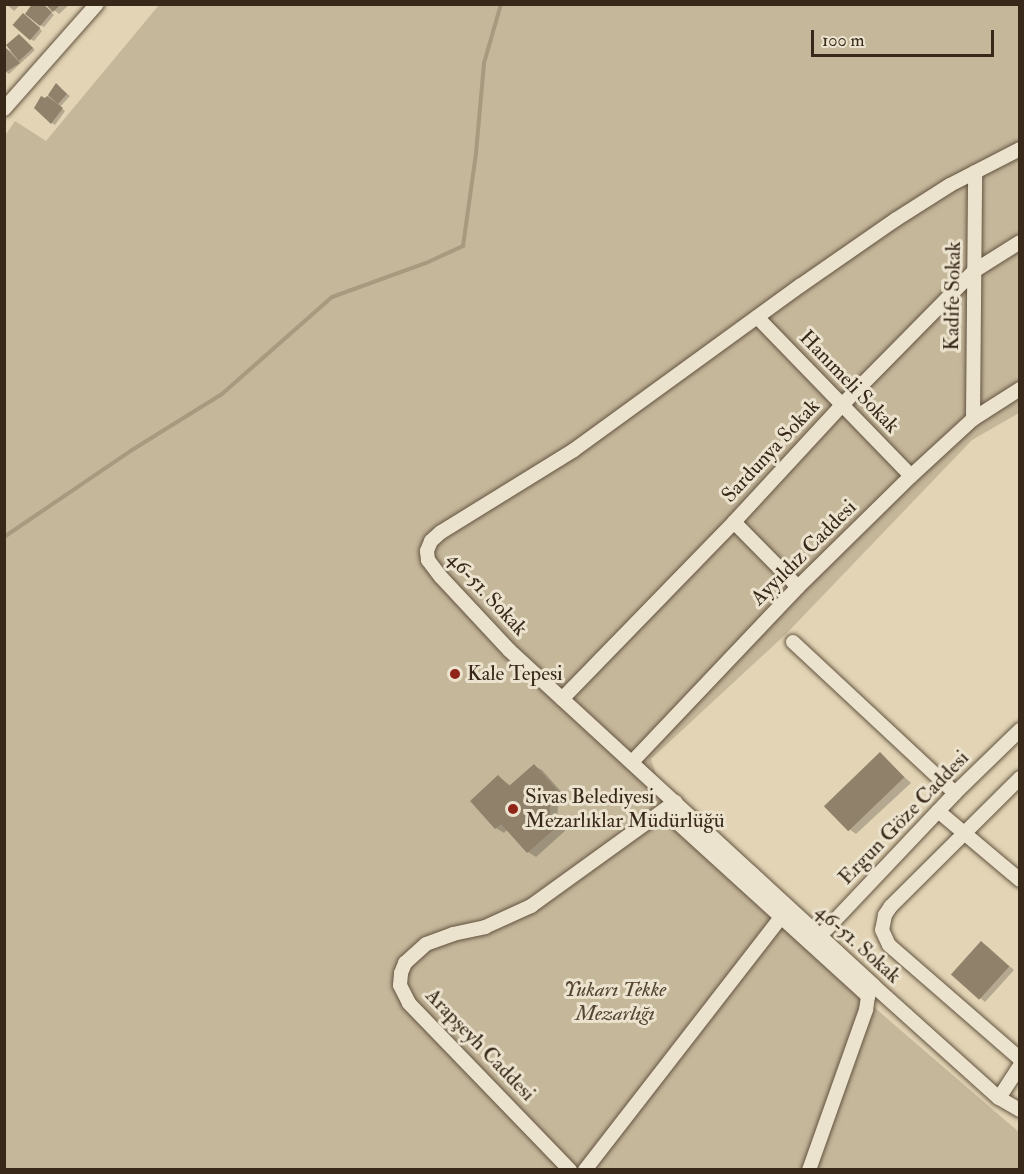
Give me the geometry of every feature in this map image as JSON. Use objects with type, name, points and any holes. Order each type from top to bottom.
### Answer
[{"type":"street","points":[[6,103],[97,5]]},
{"type":"street","points":[[757,317],[950,184],[1020,149]]},
{"type":"street","name":"Kadife Sokak","points":[[973,419],[975,172]]},
{"type":"street","name":"Sardunya Sokak","points":[[562,699],[734,522],[842,405],[974,271],[1020,242]]},
{"type":"street","name":"Hanımeli Sokak","points":[[757,317],[911,476]]},
{"type":"street","name":"46-51. Sokak","points":[[757,317],[574,450],[441,532],[429,545],[428,560],[509,650],[999,1098],[1020,1110]]},
{"type":"street","name":"Ayyıldız Caddesi","points":[[632,762],[798,587],[911,476],[973,419],[1020,389]]},
{"type":"street","points":[[734,522],[798,587]]},
{"type":"street","points":[[793,642],[955,793]]},
{"type":"street","name":"Ergun Göze Caddesi","points":[[820,936],[955,793],[1020,730]]},
{"type":"street","points":[[1020,778],[891,906],[885,915],[882,930],[890,945],[1020,1059]]},
{"type":"street","name":"46-51. Sokak","points":[[675,802],[675,819],[679,824],[865,991],[868,999],[809,1170]]},
{"type":"street","name":"Arapşeyh Caddesi","points":[[570,1170],[409,1003],[400,985],[400,973],[405,963],[426,944],[453,934],[485,927],[531,906],[675,802]]},
{"type":"street","points":[[938,811],[1020,880]]},
{"type":"street","points":[[587,1169],[782,916]]},
{"type":"street","points":[[999,1098],[1020,1066]]},
{"type":"green space","name":"Yukarı Tekke Mezarlığı","points":[[159,5],[1019,5],[1019,413],[972,440],[786,634],[651,759],[673,825],[789,934],[1019,1132],[1019,1169],[5,1170],[4,137],[15,121],[46,141]]},
{"type":"building","points":[[32,4],[43,4],[52,12],[40,26],[25,14]]},
{"type":"building","points":[[45,4],[61,4],[53,12]]},
{"type":"building","points":[[23,13],[40,28],[30,40],[13,25]]},
{"type":"building","points":[[19,34],[33,48],[19,61],[6,45]]},
{"type":"building","points":[[4,46],[20,63],[4,73]]},
{"type":"building","points":[[56,83],[67,94],[58,104],[48,95]]},
{"type":"building","points":[[41,96],[45,98],[47,96],[63,108],[51,124],[34,108]]},
{"type":"building","points":[[880,752],[904,777],[848,831],[824,806]]},
{"type":"building","name":"Sivas Belediyesi Mezarlıklar Müdürlüğü","points":[[534,764],[559,792],[550,800],[550,817],[558,826],[527,853],[501,824],[495,829],[470,801],[498,775],[509,786]]},
{"type":"building","points":[[981,941],[1009,966],[979,1000],[951,974]]},
{"type":"waterway","points":[[4,537],[132,450],[222,394],[332,297],[426,263],[463,246],[476,153],[484,63],[501,4]]},
{"type":"place","name":"Kale Tepesi","points":[[455,674]]},
{"type":"place","name":"Sivas Belediyesi Mezarlıklar Müdürlüğü","points":[[513,809]]}]
